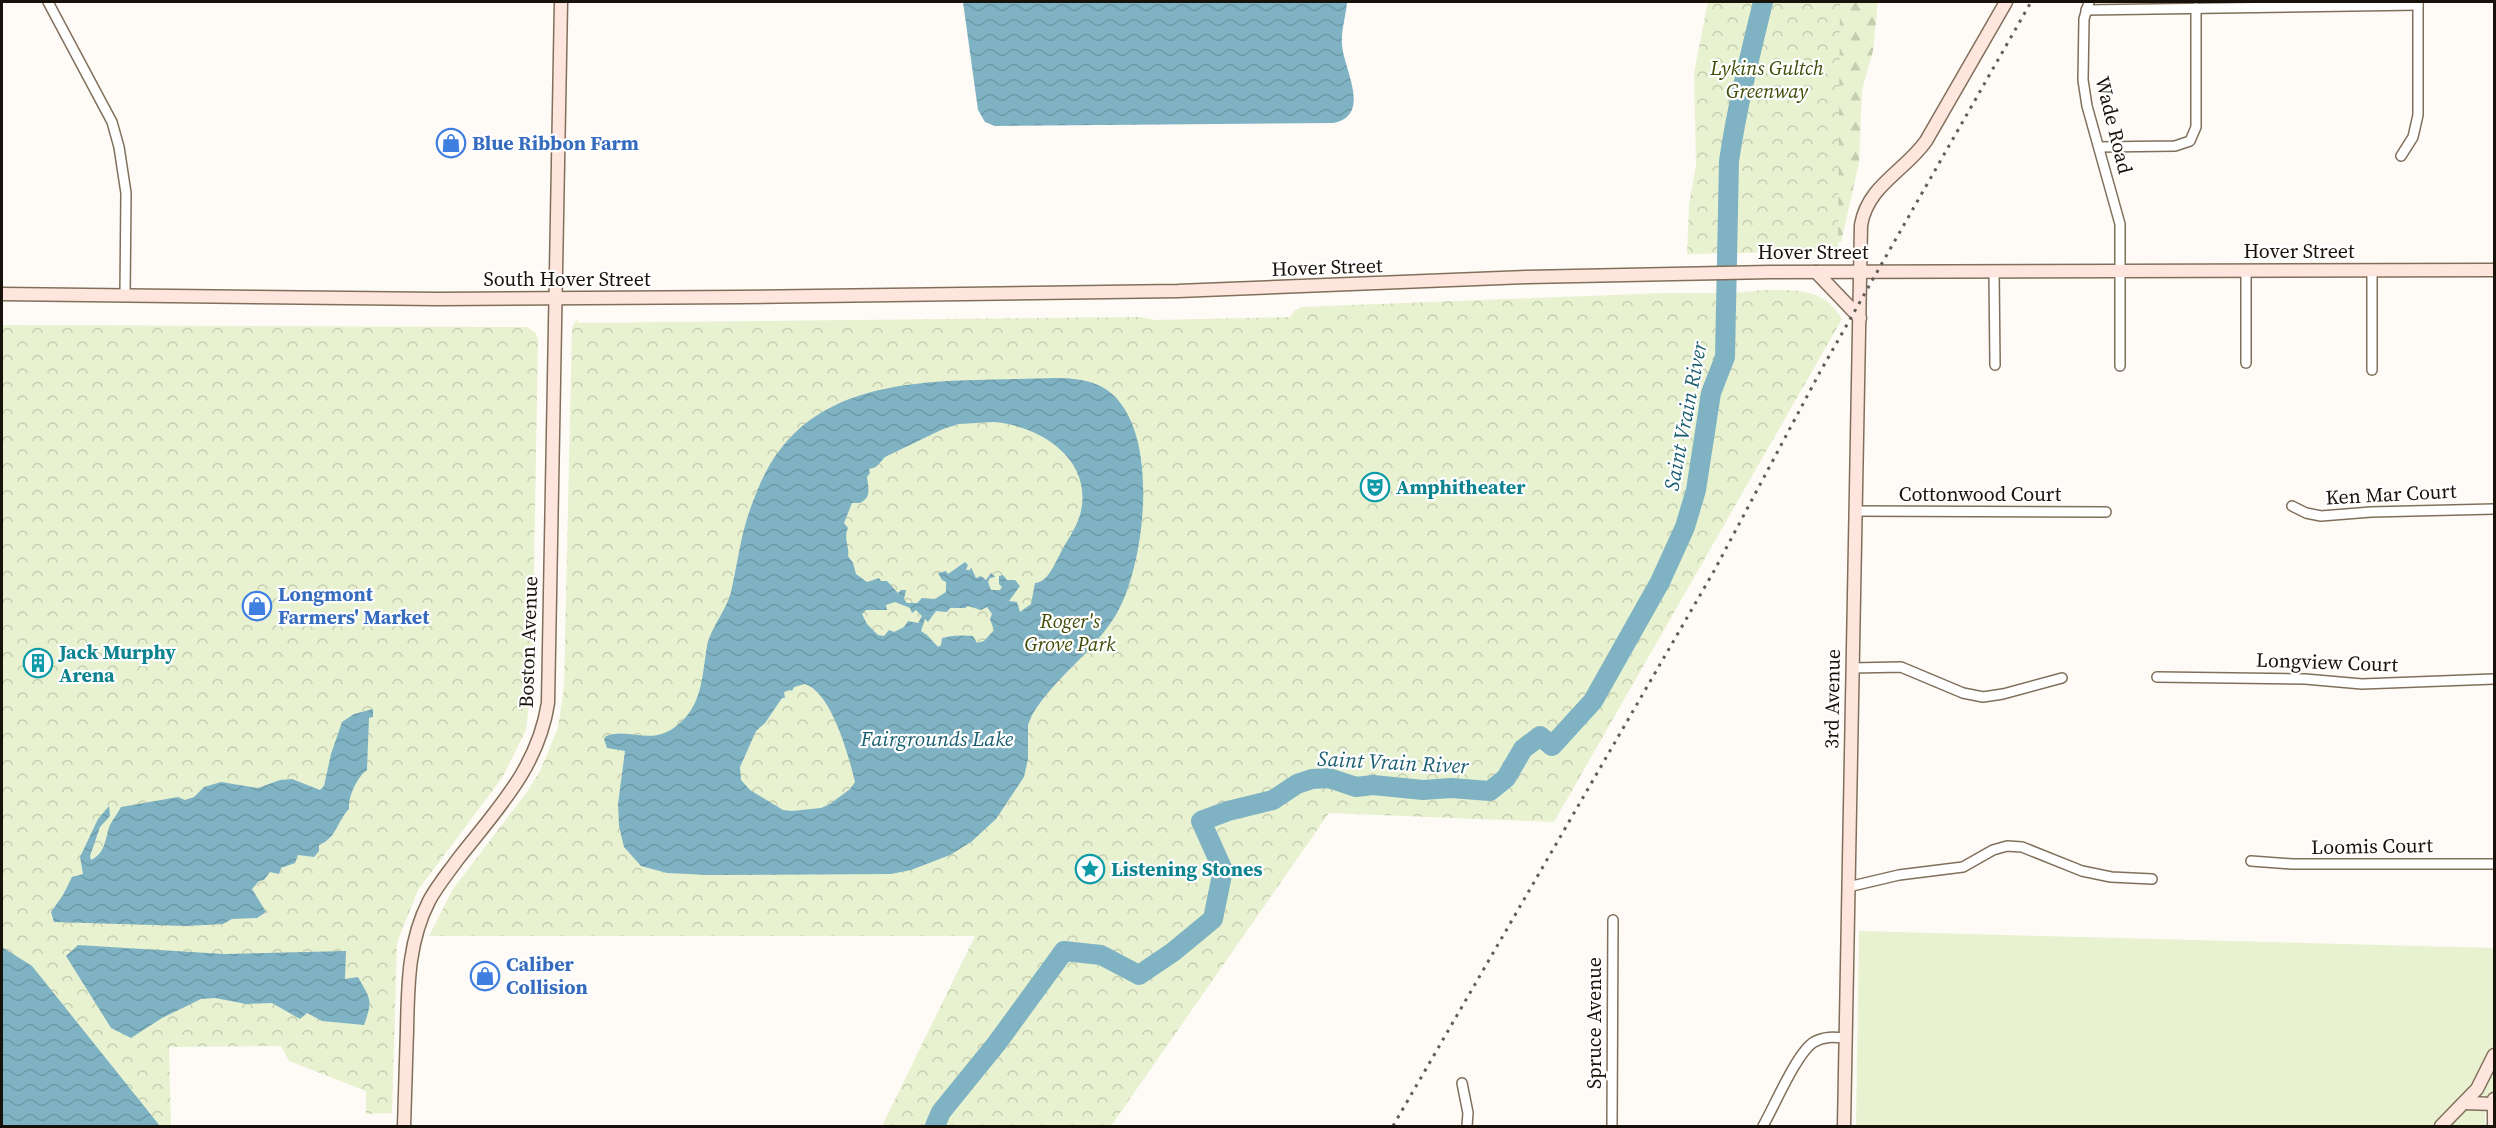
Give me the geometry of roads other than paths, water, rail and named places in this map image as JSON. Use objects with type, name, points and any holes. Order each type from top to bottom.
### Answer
[{"type":"street","points":[[48,2],[112,122],[119,147],[126,193],[125,295]]},
{"type":"street","name":"Boston Avenue","points":[[404,1126],[408,979],[411,953],[419,926],[429,900],[444,878],[519,780],[533,756],[545,724],[548,692],[561,2]]},
{"type":"street","name":"3rd Avenue","points":[[1844,1126],[1861,225],[1869,200],[1926,141],[2006,2]]},
{"type":"street","points":[[2088,6],[2196,8],[2418,3],[2418,115],[2413,137],[2401,156]]},
{"type":"street","name":"Wade Road","points":[[2088,6],[2082,55],[2083,86],[2118,211],[2121,248],[2120,366]]},
{"type":"street","points":[[2099,147],[2175,146],[2191,140],[2196,120],[2196,8]]},
{"type":"street","points":[[2246,270],[2246,363]]},
{"type":"street","points":[[2372,270],[2372,370]]},
{"type":"street","name":"Hover Street","points":[[1133,292],[1699,273],[2494,270]]},
{"type":"street","points":[[1994,271],[1995,365]]},
{"type":"street","points":[[1816,272],[1860,318]]},
{"type":"street","name":"South Hover Street","points":[[2,294],[556,299],[1133,292]]},
{"type":"street","name":"Ken Mar Court","points":[[2292,506],[2306,513],[2321,516],[2371,512],[2494,509]]},
{"type":"street","name":"Cottonwood Court","points":[[1855,511],[2106,512]]},
{"type":"street","points":[[1852,668],[1901,668],[1963,693],[1983,697],[2062,678]]},
{"type":"street","name":"Longview Court","points":[[2157,677],[2294,678],[2362,684],[2494,679]]},
{"type":"street","points":[[1848,887],[1899,875],[1963,867],[1993,850],[2007,846],[2022,847],[2092,873],[2111,877],[2152,879]]},
{"type":"street","name":"Loomis Court","points":[[2251,861],[2292,864],[2450,862],[2494,864]]},
{"type":"street","name":"Spruce Avenue","points":[[1612,1126],[1613,920]]},
{"type":"street","points":[[1763,1126],[1803,1050],[1815,1041],[1827,1038],[1846,1038]]},
{"type":"street","points":[[2442,1126],[2482,1081],[2494,1055]]},
{"type":"street","points":[[1462,1083],[1468,1113],[1467,1126]]},
{"type":"street","points":[[2494,1099],[2494,1126]]},
{"type":"street","points":[[2464,1103],[2494,1104]]},
{"type":"water","points":[[963,2],[1347,2],[1342,44],[1354,101],[1351,111],[1345,118],[1333,123],[995,126],[985,122],[978,110]]},
{"type":"water","name":"Fairgrounds Lake","points":[[1049,378],[1083,380],[1093,383],[1102,387],[1121,404],[1134,429],[1141,460],[1143,494],[1141,528],[1127,590],[1117,613],[1097,640],[1041,701],[1032,715],[1028,725],[1028,759],[1024,777],[996,819],[971,842],[950,855],[911,870],[891,874],[709,875],[667,873],[641,866],[624,847],[619,826],[618,804],[625,751],[607,748],[604,739],[606,736],[623,733],[649,736],[666,732],[675,727],[691,710],[700,690],[709,639],[731,592],[748,515],[760,483],[779,451],[801,427],[827,409],[887,388],[919,383]],"holes":[[[993,422],[1029,430],[1060,449],[1071,462],[1079,478],[1082,495],[1078,521],[1050,572],[1044,580],[1035,583],[1031,604],[1020,612],[1017,602],[1009,601],[1020,586],[1015,580],[1007,580],[1003,575],[999,576],[999,584],[1002,587],[1000,590],[991,590],[988,582],[990,578],[995,577],[991,573],[986,580],[981,576],[976,578],[971,567],[970,570],[966,570],[968,565],[965,562],[948,574],[946,571],[938,573],[946,582],[946,592],[935,599],[922,598],[917,603],[907,603],[904,599],[906,590],[898,593],[887,581],[881,581],[879,578],[867,582],[856,574],[848,556],[846,536],[848,528],[844,523],[852,503],[860,503],[868,495],[869,469],[876,467],[885,457],[943,429],[959,424]],[[895,602],[910,608],[912,613],[916,610],[922,616],[918,623],[908,621],[904,627],[894,632],[889,630],[884,636],[878,635],[867,624],[862,614],[866,610],[887,610],[886,605]],[[968,606],[981,610],[987,607],[992,614],[990,619],[994,630],[984,641],[977,643],[973,636],[950,636],[942,638],[941,645],[938,647],[921,631],[925,619],[928,622],[936,611],[947,612],[950,608]],[[805,684],[815,690],[831,712],[855,782],[850,789],[830,804],[821,808],[792,811],[783,810],[750,790],[741,780],[740,767],[756,731],[765,723],[782,698],[785,698],[784,692],[792,691],[794,687]]]},
{"type":"water","points":[[373,709],[373,717],[369,718],[367,770],[354,788],[349,809],[330,838],[319,845],[319,851],[314,857],[298,855],[295,863],[281,868],[279,874],[270,872],[252,889],[266,912],[257,918],[232,919],[223,924],[186,926],[54,922],[51,912],[72,877],[83,874],[80,857],[98,819],[109,806],[110,816],[100,827],[90,856],[91,860],[100,853],[110,825],[121,807],[178,797],[185,800],[194,797],[204,787],[221,782],[258,788],[280,780],[292,779],[320,790],[324,786],[331,754],[342,722],[354,714]]},
{"type":"water","points":[[78,945],[224,954],[346,951],[345,979],[358,977],[368,996],[369,1010],[364,1025],[322,1021],[307,1013],[300,1019],[272,1003],[246,1004],[215,998],[201,999],[162,1018],[131,1038],[111,1028],[66,956]]},
{"type":"water","points":[[2,947],[32,966],[160,1126],[2,1126]]},
{"type":"waterway","name":"Saint Vrain River","points":[[935,1126],[941,1112],[997,1043],[1064,951],[1101,955],[1139,975],[1173,952],[1213,919],[1223,870],[1201,821],[1228,811],[1273,800],[1297,784],[1312,779],[1329,778],[1356,787],[1373,785],[1423,790],[1451,788],[1490,791],[1506,778],[1523,749],[1540,736],[1552,746],[1593,701],[1660,582],[1685,527],[1696,490],[1711,393],[1725,357],[1729,161],[1763,2]]},
{"type":"railway","points":[[1393,1126],[1714,571],[1820,372],[2031,2]]},
{"type":"place","name":"Blue Ribbon Farm","points":[[451,143]]},
{"type":"place","name":"Amphitheater","points":[[1375,487]]},
{"type":"place","name":"Longmont Farmers' Market","points":[[257,606]]},
{"type":"place","name":"Jack Murphy Arena","points":[[38,663]]},
{"type":"place","name":"Listening Stones","points":[[1090,869]]},
{"type":"place","name":"Caliber Collision","points":[[485,976]]},
{"type":"park label","name":"Lykins Gultch Greenway","points":[[1767,80]]},
{"type":"park label","name":"Roger's Grove Park","points":[[1070,632]]}]
